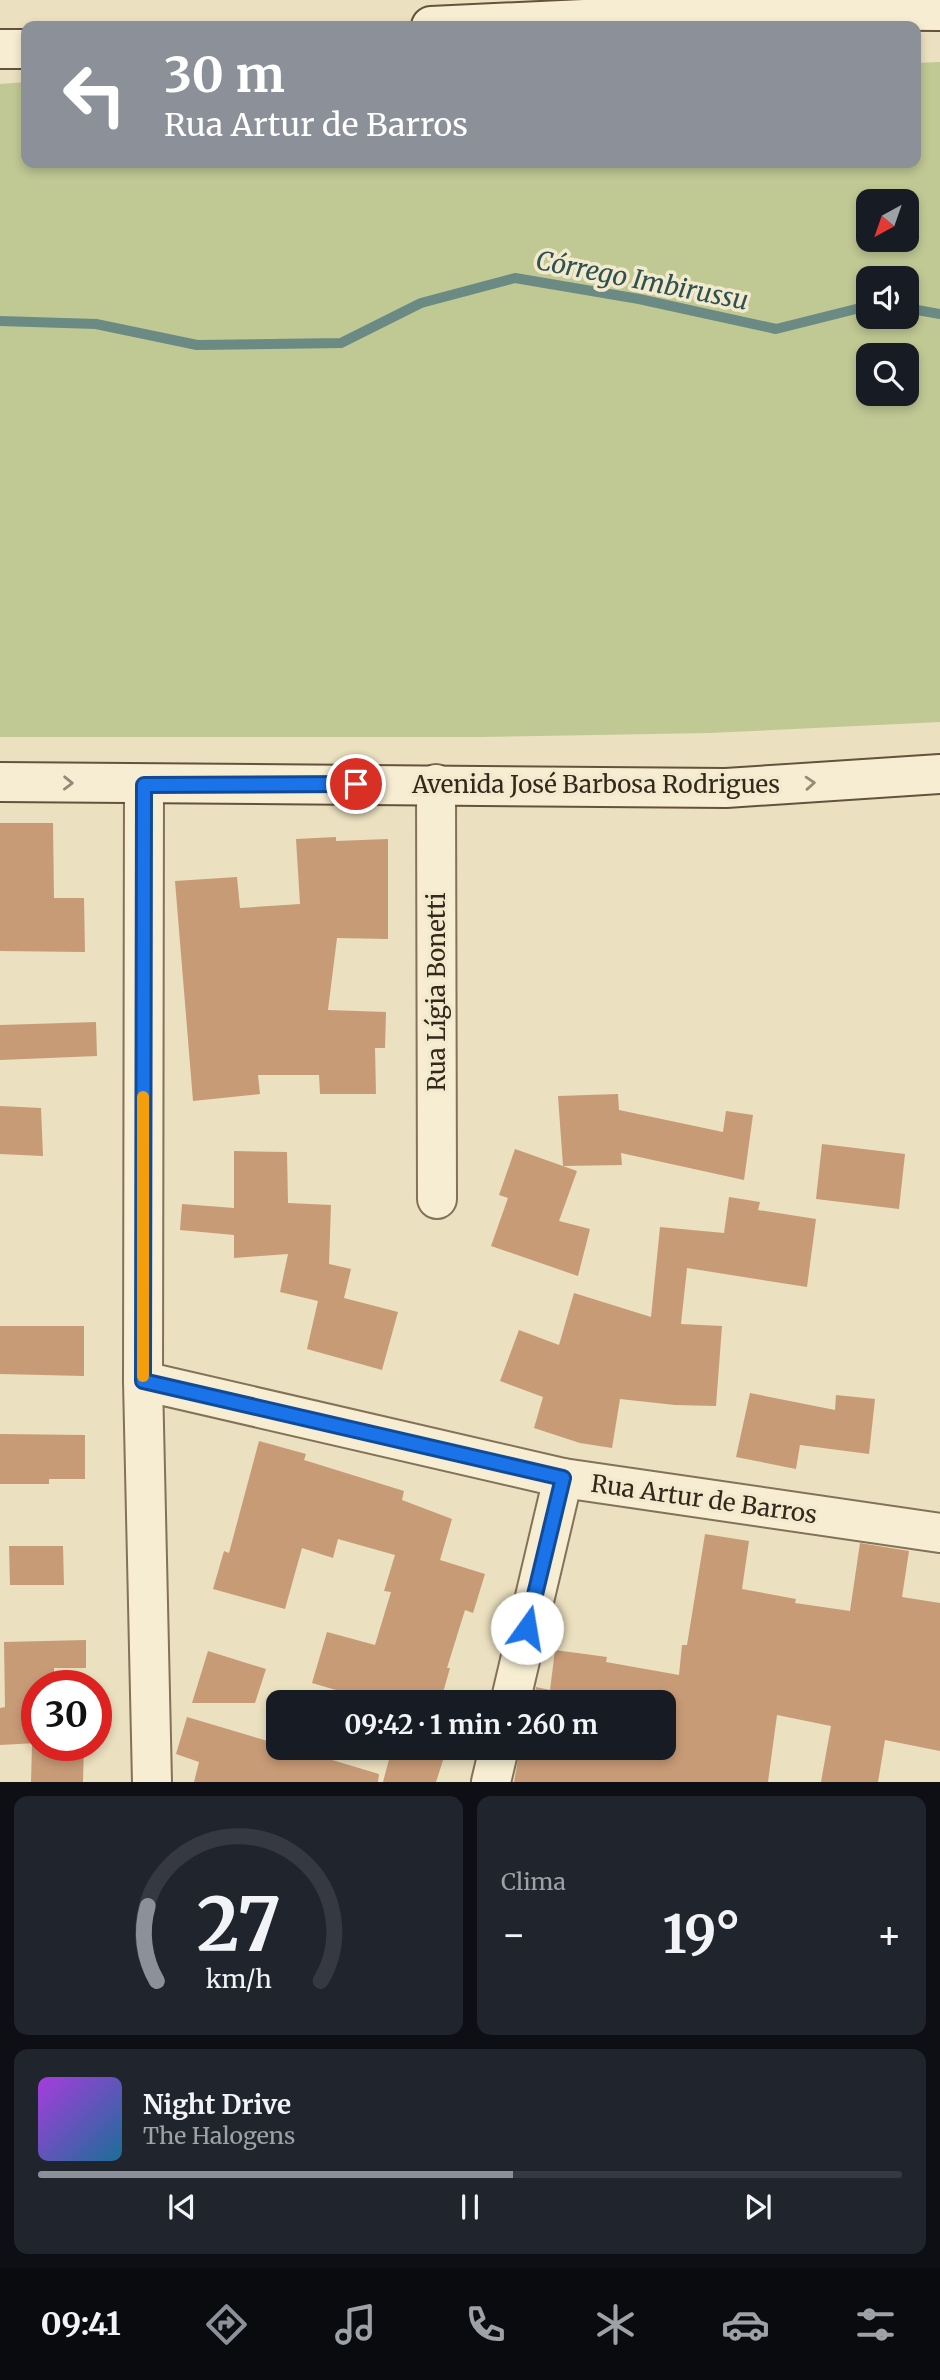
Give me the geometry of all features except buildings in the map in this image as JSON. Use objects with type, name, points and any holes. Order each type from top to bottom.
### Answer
[{"type":"street","points":[[540,21],[780,10],[940,11]]},
{"type":"street","points":[[0,49],[21,49]]},
{"type":"street","name":"Avenida José Barbosa Rodrigues","points":[[0,782],[726,788],[940,774]]},
{"type":"street","name":"Rua Lígia Bonetti","points":[[436,784],[437,1199]]},
{"type":"street","points":[[144,785],[143,1381],[152,1782]]},
{"type":"street","name":"Rua Artur de Barros","points":[[143,1381],[563,1478],[940,1533]]},
{"type":"street","points":[[513,1690],[563,1478]]},
{"type":"street","points":[[491,1782],[496,1760]]},
{"type":"green space","points":[[940,62],[940,722],[709,733],[480,737],[0,737],[0,84],[21,82],[21,168],[921,168],[921,63]]},
{"type":"waterway","name":"Córrego Imbirussu","points":[[0,321],[96,324],[197,345],[341,343],[421,303],[515,278],[639,299],[776,329],[856,309]]},
{"type":"waterway","name":"Córrego Imbirussu","points":[[919,310],[940,314]]},
{"type":"slow traffic","points":[[143,1097],[143,1376]]},
{"type":"route","points":[[356,784],[144,785],[143,1381],[563,1478],[527,1628]]}]
